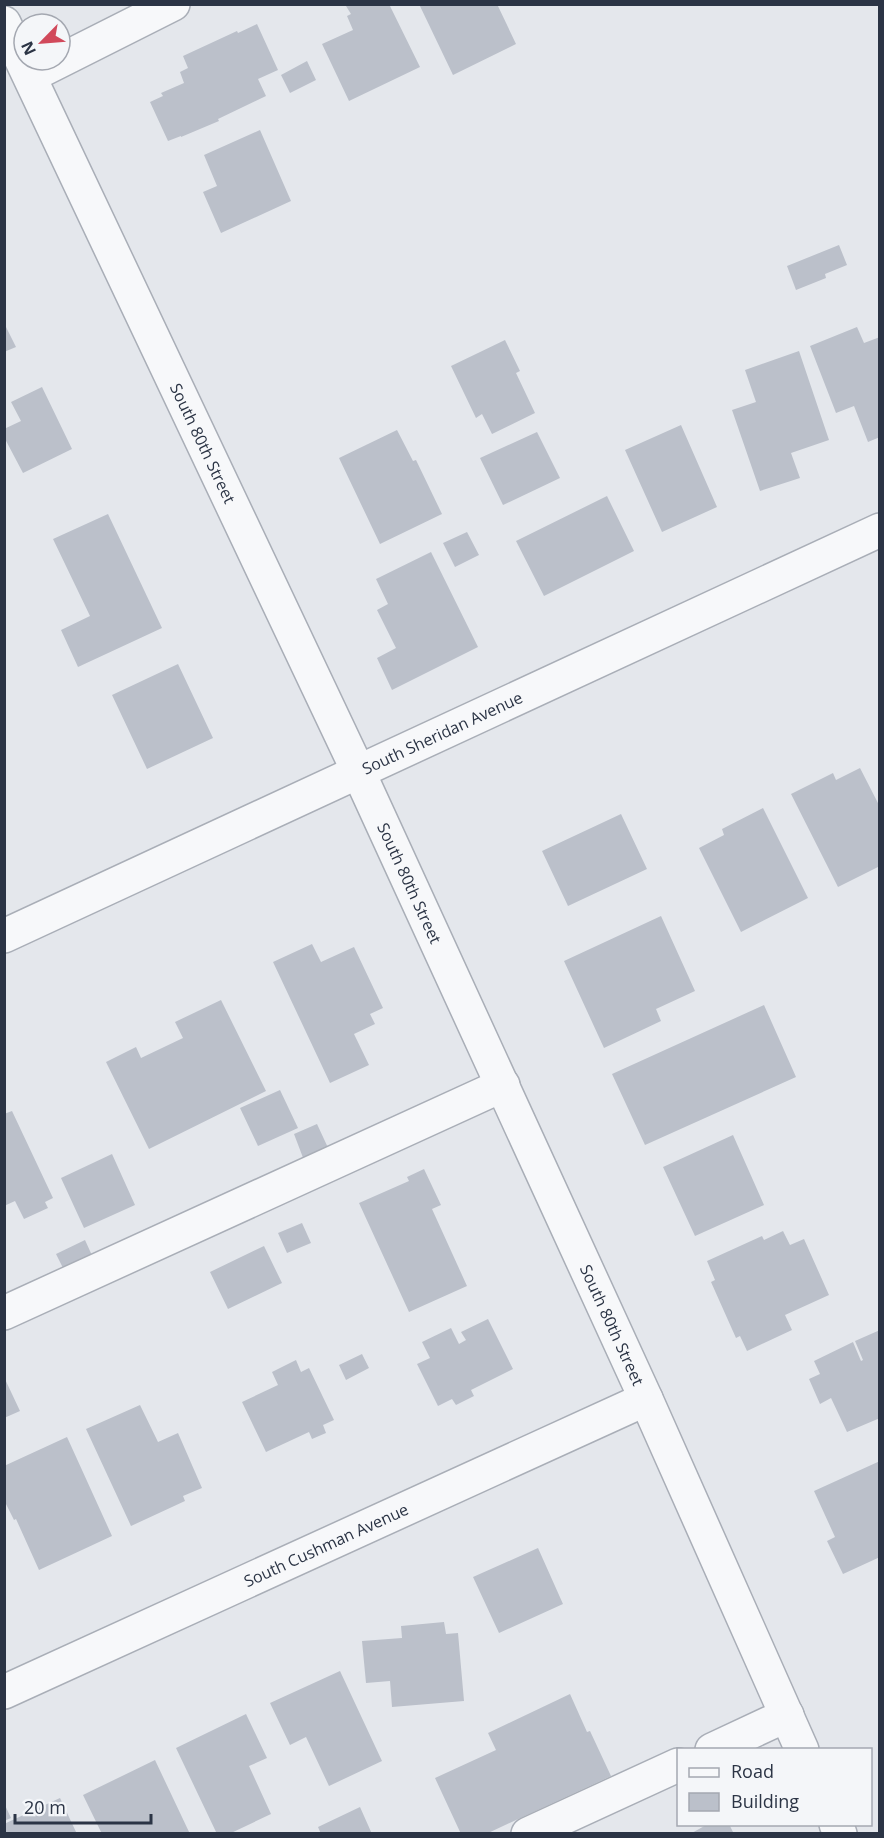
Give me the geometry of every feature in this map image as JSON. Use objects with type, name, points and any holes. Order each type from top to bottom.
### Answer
[{"type":"street","points":[[30,76],[173,4]]},
{"type":"street","name":"South 80th Street","points":[[4,23],[359,772],[646,1399],[802,1748]]},
{"type":"street","name":"South Sheridan Avenue","points":[[4,936],[879,530]]},
{"type":"street","points":[[4,1313],[503,1085]]},
{"type":"street","name":"South Cushman Avenue","points":[[4,1692],[646,1399]]},
{"type":"street","points":[[714,1748],[787,1715]]},
{"type":"street","points":[[528,1833],[677,1765]]},
{"type":"building","points":[[349,4],[389,4],[420,67],[349,101],[322,44],[353,30],[347,16],[351,14],[346,6]]},
{"type":"building","points":[[419,4],[497,4],[516,44],[453,75]]},
{"type":"building","points":[[257,24],[278,70],[258,79],[266,96],[218,119],[219,121],[168,141],[150,102],[163,96],[161,93],[184,83],[180,72],[188,68],[183,56]]},
{"type":"building","points":[[307,61],[316,80],[290,93],[281,75]]},
{"type":"building","points":[[260,130],[291,201],[221,233],[203,192],[217,186],[204,155]]},
{"type":"building","points":[[839,245],[847,265],[825,274],[826,278],[796,290],[787,266]]},
{"type":"building","points":[[4,323],[16,347],[4,352]]},
{"type":"building","points":[[857,327],[864,343],[880,337],[880,437],[868,442],[854,406],[836,413],[810,346]]},
{"type":"building","points":[[505,340],[520,371],[516,373],[535,413],[492,434],[482,414],[476,418],[451,366]]},
{"type":"building","points":[[799,351],[829,440],[791,453],[800,478],[760,491],[732,410],[756,402],[745,370]]},
{"type":"building","points":[[42,387],[72,449],[23,473],[4,437],[4,429],[21,421],[11,402]]},
{"type":"building","points":[[681,425],[717,507],[662,532],[625,450]]},
{"type":"building","points":[[397,430],[413,461],[416,460],[442,514],[380,544],[339,458]]},
{"type":"building","points":[[537,432],[560,478],[503,505],[480,458]]},
{"type":"building","points":[[607,496],[634,551],[544,596],[516,541]]},
{"type":"building","points":[[108,514],[162,628],[78,667],[61,630],[90,616],[53,539]]},
{"type":"building","points":[[467,532],[479,555],[455,567],[443,543]]},
{"type":"building","points":[[431,552],[478,647],[392,690],[377,658],[396,648],[377,610],[388,604],[376,579]]},
{"type":"building","points":[[178,664],[213,738],[147,769],[112,695]]},
{"type":"building","points":[[860,768],[880,807],[880,866],[838,887],[791,794],[833,773],[836,780]]},
{"type":"building","points":[[763,808],[808,898],[741,932],[699,848],[724,835],[722,829]]},
{"type":"building","points":[[621,814],[647,869],[568,906],[542,851]]},
{"type":"building","points":[[661,916],[695,991],[656,1009],[661,1021],[604,1048],[564,961]]},
{"type":"building","points":[[312,944],[321,962],[354,947],[383,1008],[370,1014],[375,1024],[354,1034],[369,1065],[330,1083],[273,962]]},
{"type":"building","points":[[221,1000],[266,1091],[149,1149],[106,1062],[136,1047],[141,1058],[183,1038],[175,1022]]},
{"type":"building","points":[[764,1005],[796,1077],[645,1145],[612,1074]]},
{"type":"building","points":[[280,1090],[298,1128],[258,1146],[240,1108]]},
{"type":"building","points":[[12,1111],[53,1198],[45,1202],[48,1208],[24,1219],[15,1201],[4,1206],[4,1114]]},
{"type":"building","points":[[317,1124],[330,1152],[305,1163],[294,1134]]},
{"type":"building","points":[[733,1135],[764,1205],[695,1236],[663,1167]]},
{"type":"building","points":[[112,1154],[135,1205],[84,1228],[61,1178]]},
{"type":"building","points":[[424,1169],[441,1205],[432,1209],[467,1286],[409,1312],[359,1203],[409,1181],[407,1177]]},
{"type":"building","points":[[302,1223],[311,1243],[287,1253],[278,1233]]},
{"type":"building","points":[[783,1231],[790,1245],[804,1239],[829,1295],[785,1315],[792,1330],[747,1351],[740,1336],[736,1338],[711,1282],[715,1280],[707,1261],[762,1236],[764,1240]]},
{"type":"building","points":[[85,1240],[95,1262],[67,1276],[56,1254]]},
{"type":"building","points":[[264,1246],[282,1283],[228,1309],[210,1272]]},
{"type":"building","points":[[488,1319],[513,1369],[471,1390],[474,1396],[456,1405],[452,1399],[438,1406],[417,1364],[430,1358],[422,1342],[451,1328],[459,1344],[466,1340],[461,1332]]},
{"type":"building","points":[[880,1330],[880,1418],[847,1432],[831,1398],[820,1404],[809,1379],[820,1374],[814,1361],[853,1342],[861,1361],[863,1360],[855,1341]]},
{"type":"building","points":[[362,1354],[369,1368],[346,1380],[339,1365]]},
{"type":"building","points":[[296,1360],[301,1372],[309,1368],[334,1420],[323,1425],[326,1433],[312,1439],[309,1432],[266,1452],[242,1402],[278,1385],[272,1372]]},
{"type":"building","points":[[4,1377],[20,1411],[4,1418]]},
{"type":"building","points":[[140,1405],[158,1442],[178,1433],[202,1488],[183,1496],[185,1501],[131,1526],[86,1429]]},
{"type":"building","points":[[67,1437],[112,1536],[39,1570],[16,1519],[14,1520],[4,1500],[4,1466]]},
{"type":"building","points":[[880,1461],[880,1557],[843,1574],[827,1541],[835,1537],[814,1491]]},
{"type":"building","points":[[538,1548],[563,1604],[499,1633],[473,1577]]},
{"type":"building","points":[[444,1622],[446,1634],[458,1633],[464,1701],[392,1707],[390,1681],[366,1683],[362,1641],[402,1638],[401,1626]]},
{"type":"building","points":[[340,1671],[382,1761],[329,1786],[306,1737],[290,1745],[270,1703]]},
{"type":"building","points":[[570,1694],[611,1776],[486,1834],[461,1834],[435,1778],[496,1750],[488,1733]]},
{"type":"building","points":[[246,1714],[267,1758],[249,1766],[271,1814],[229,1834],[217,1834],[176,1748]]},
{"type":"building","points":[[155,1760],[190,1834],[102,1834],[83,1795]]},
{"type":"building","points":[[60,1798],[77,1834],[4,1834],[4,1824]]},
{"type":"building","points":[[4,1803],[11,1818],[4,1821]]},
{"type":"building","points":[[360,1807],[372,1834],[321,1834],[318,1827]]},
{"type":"building","points":[[704,1826],[730,1826],[734,1834],[690,1834]]}]
